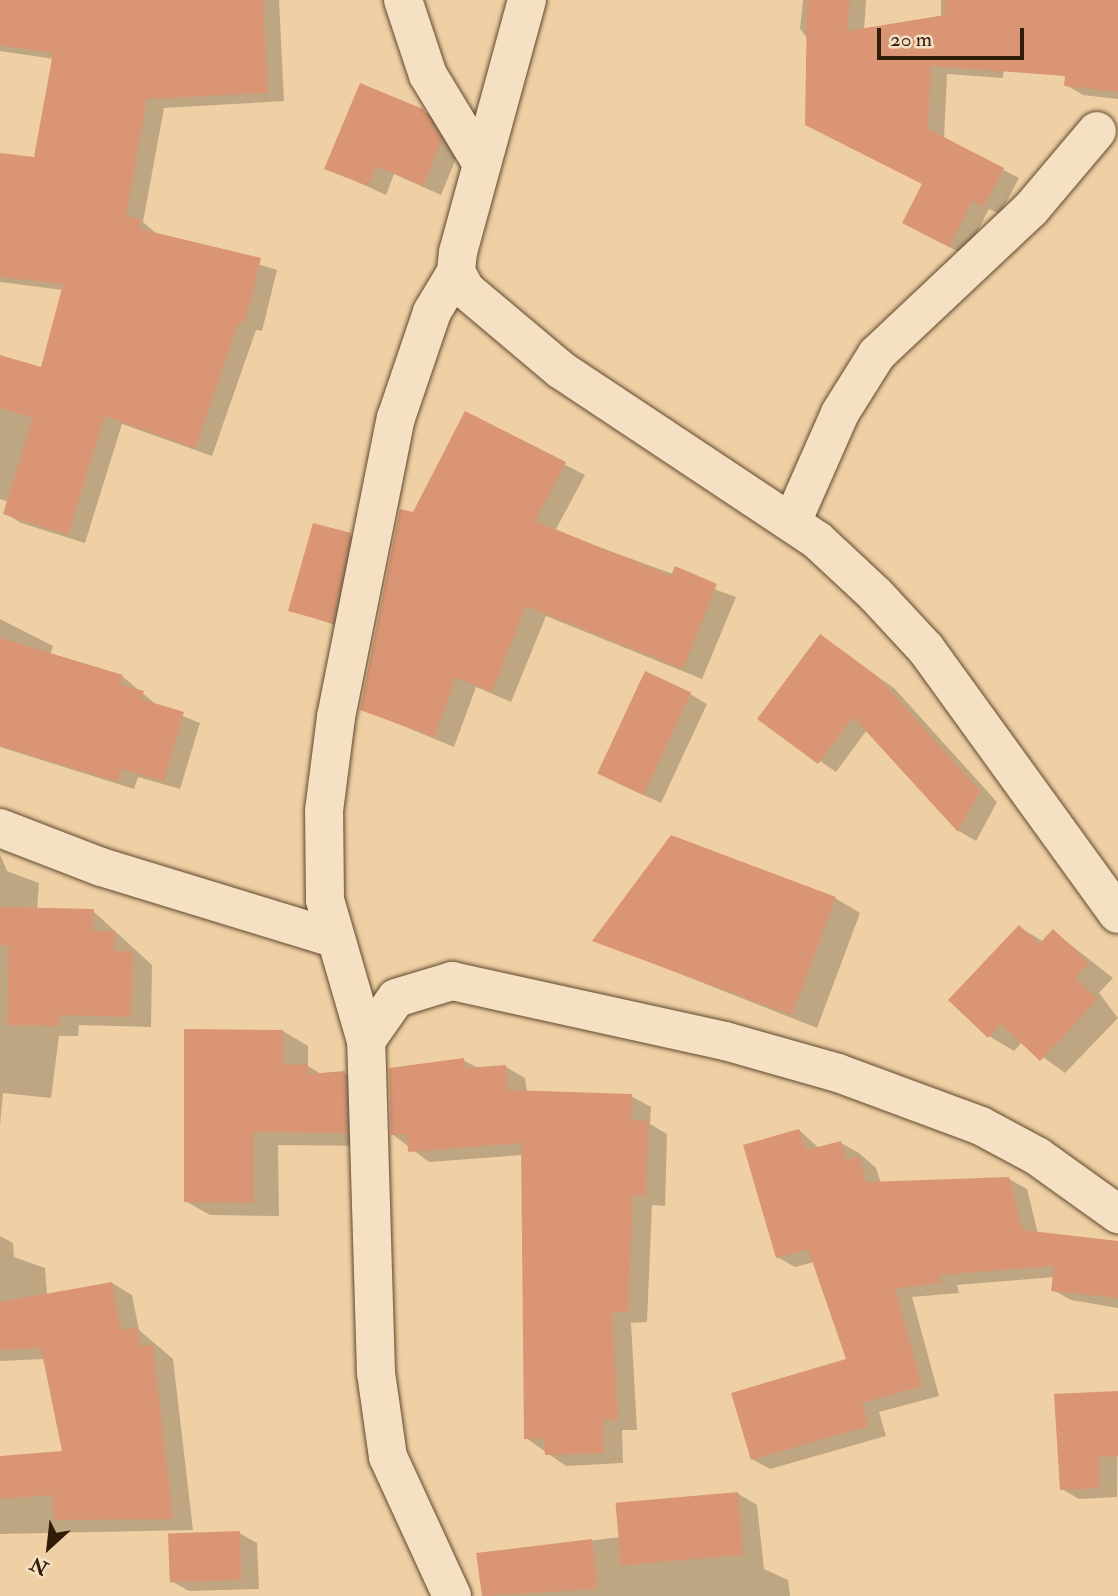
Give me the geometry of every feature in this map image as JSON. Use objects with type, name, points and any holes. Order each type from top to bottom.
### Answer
[{"type":"street","points":[[403,0],[428,75],[482,164]]},
{"type":"street","points":[[452,1596],[388,1457],[382,1420],[366,1041],[333,937],[321,866],[336,717],[396,418],[432,312],[456,272],[482,164],[527,0]]},
{"type":"street","points":[[792,522],[840,413],[877,354],[1023,218],[1097,131]]},
{"type":"street","points":[[456,272],[480,306],[561,370],[792,522],[926,649],[1118,914]]},
{"type":"street","points":[[0,828],[101,867],[333,937]]},
{"type":"street","points":[[366,1041],[396,998],[452,981],[725,1041],[838,1073],[981,1126],[1037,1156],[1118,1214]]},
{"type":"building","points":[[0,0],[263,0],[268,93],[147,99],[126,217],[141,219],[140,229],[261,258],[245,323],[239,322],[195,448],[105,416],[68,535],[3,514],[33,418],[0,408],[0,355],[41,367],[63,284],[0,277],[0,153],[34,157],[53,53],[0,45]]},
{"type":"building","points":[[807,0],[850,0],[847,31],[945,15],[945,0],[1118,0],[1118,92],[1064,86],[1065,76],[931,66],[928,129],[1004,168],[984,207],[972,201],[949,247],[902,223],[922,184],[805,125]]},
{"type":"building","points":[[360,83],[423,109],[442,140],[423,186],[376,166],[368,186],[324,169]]},
{"type":"building","points":[[465,411],[566,462],[535,521],[671,576],[675,566],[717,584],[683,669],[526,606],[492,692],[456,677],[434,737],[360,710],[400,509],[413,512]]},
{"type":"building","points":[[313,523],[351,533],[332,623],[288,611]]},
{"type":"building","points":[[820,634],[877,676],[980,791],[958,832],[853,717],[818,764],[757,719]]},
{"type":"building","points":[[0,638],[123,675],[120,684],[144,691],[141,699],[184,712],[164,781],[122,769],[118,782],[0,746]]},
{"type":"building","points":[[645,671],[691,693],[643,795],[597,773]]},
{"type":"building","points":[[671,835],[836,897],[792,1015],[592,941]]},
{"type":"building","points":[[0,907],[94,909],[93,931],[115,931],[114,951],[133,951],[131,1017],[59,1015],[59,1026],[7,1025],[9,946],[0,945]]},
{"type":"building","points":[[1019,925],[1039,944],[1053,929],[1089,963],[1075,978],[1098,999],[1040,1061],[1001,1024],[988,1038],[948,1000]]},
{"type":"building","points":[[184,1029],[283,1030],[284,1065],[308,1064],[308,1074],[345,1071],[347,1133],[254,1132],[254,1203],[184,1202]]},
{"type":"building","points":[[464,1058],[465,1068],[506,1065],[508,1090],[632,1094],[631,1120],[648,1121],[646,1196],[633,1195],[628,1312],[612,1312],[618,1420],[603,1420],[604,1453],[545,1455],[544,1439],[524,1439],[521,1143],[408,1152],[407,1134],[391,1135],[389,1068]]},
{"type":"building","points":[[799,1129],[806,1150],[841,1141],[847,1160],[859,1156],[866,1182],[1009,1177],[1023,1230],[1118,1241],[1118,1298],[1051,1291],[1054,1266],[940,1275],[942,1283],[895,1288],[922,1386],[862,1403],[869,1426],[751,1460],[731,1393],[846,1359],[808,1249],[776,1258],[743,1145]]},
{"type":"building","points":[[112,1282],[121,1330],[137,1327],[141,1347],[153,1345],[173,1519],[54,1520],[52,1495],[0,1499],[0,1456],[62,1451],[41,1348],[0,1350],[0,1302]]},
{"type":"building","points":[[1118,1391],[1118,1456],[1099,1457],[1100,1488],[1060,1490],[1054,1394]]},
{"type":"building","points":[[738,1492],[743,1555],[621,1565],[615,1503]]},
{"type":"building","points":[[240,1531],[242,1580],[170,1582],[168,1534]]},
{"type":"building","points":[[592,1539],[598,1589],[482,1596],[476,1553]]}]
